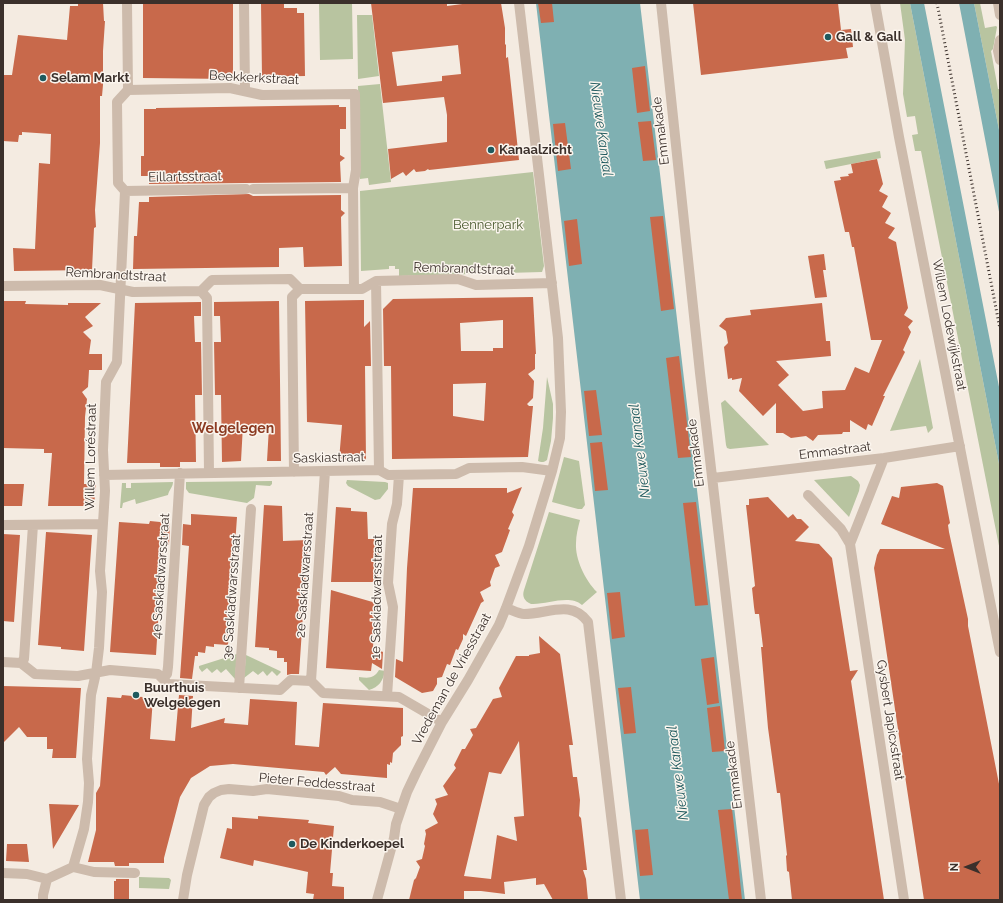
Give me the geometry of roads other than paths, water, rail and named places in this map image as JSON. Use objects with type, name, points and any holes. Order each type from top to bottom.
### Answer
[{"type":"street","points":[[127,3],[128,90]]},
{"type":"street","points":[[244,3],[245,91]]},
{"type":"street","points":[[519,3],[558,338],[560,438],[552,470]]},
{"type":"street","name":"Emmakade","points":[[661,3],[700,373],[761,900]]},
{"type":"street","name":"Willem Lodewijkstraat","points":[[875,3],[899,138],[1000,652]]},
{"type":"street","points":[[998,3],[1000,15]]},
{"type":"street","points":[[1000,40],[998,50],[1000,60]]},
{"type":"street","name":"Beekkerkstraat","points":[[128,90],[230,88],[262,95],[355,94],[356,170],[353,188]]},
{"type":"street","name":"Willem Loréstraat","points":[[73,868],[87,817],[89,783],[87,759],[91,695],[96,673],[99,648],[102,592],[100,571],[105,491],[103,450],[106,382],[117,362],[125,191],[118,182],[117,102],[128,90]]},
{"type":"street","points":[[353,188],[354,289]]},
{"type":"street","name":"Eillartsstraat","points":[[125,191],[353,188]]},
{"type":"street","points":[[209,473],[207,298],[201,291],[212,280],[290,279],[300,289],[292,297],[294,472]]},
{"type":"street","name":"Rembrandtstraat","points":[[300,289],[362,289],[376,281],[458,280],[476,285],[552,283]]},
{"type":"street","points":[[376,281],[379,470]]},
{"type":"street","name":"Rembrandtstraat","points":[[3,286],[100,285],[133,292],[201,291]]},
{"type":"street","name":"Emmastraat","points":[[713,478],[884,458],[960,446]]},
{"type":"street","points":[[850,544],[884,458]]},
{"type":"street","name":"Saskiastraat","points":[[104,474],[379,470],[388,474],[456,474],[469,468],[522,467],[552,470]]},
{"type":"street","name":"Vredeman de Vriesstraat","points":[[377,900],[401,810],[416,773],[442,722],[499,625],[529,546],[552,470]]},
{"type":"street","name":"2e Saskiadwarsstraat","points":[[311,681],[325,471]]},
{"type":"street","name":"4e Saskiadwarsstraat","points":[[163,678],[167,674],[168,667],[180,473]]},
{"type":"street","name":"1e Saskiadwarsstraat","points":[[387,696],[393,607],[388,583],[392,524],[397,504],[399,474]]},
{"type":"street","name":"Gysbert Japicxstraat","points":[[808,495],[842,529],[850,544],[904,900]]},
{"type":"street","name":"3e Saskiadwarsstraat","points":[[239,688],[251,509]]},
{"type":"street","points":[[3,525],[103,524]]},
{"type":"street","points":[[21,663],[24,659],[33,525]]},
{"type":"street","points":[[506,608],[523,614],[571,609],[582,614],[588,622],[621,900]]},
{"type":"street","points":[[3,662],[21,663],[35,674],[78,676],[110,670],[158,674],[168,684],[280,690],[292,680],[311,681],[323,693],[399,697],[442,722]]},
{"type":"street","name":"Pieter Feddesstraat","points":[[183,900],[187,875],[204,805],[214,792],[229,789],[253,791],[267,789],[339,796],[352,800],[380,802],[401,810]]},
{"type":"street","points":[[3,873],[26,874],[48,879],[73,868],[94,872],[135,873]]},
{"type":"street","points":[[43,900],[42,895],[48,879]]},
{"type":"water","name":"Nieuwe Kanaal","points":[[536,3],[640,3],[745,900],[640,900]]},
{"type":"water","points":[[910,3],[924,3],[1000,392],[1000,469]]},
{"type":"water","points":[[959,3],[974,3],[1000,135],[1000,217]]},
{"type":"railway","points":[[937,3],[1000,329]]},
{"type":"place","name":"Gall & Gall","points":[[828,37]]},
{"type":"place","name":"Selam Markt","points":[[43,78]]},
{"type":"place","name":"Kanaalzicht","points":[[491,150]]},
{"type":"place","name":"Buurthuis Welgelegen","points":[[136,695]]},
{"type":"place","name":"De Kinderkoepel","points":[[292,844]]},
{"type":"district","name":"Welgelegen","points":[[233,429]]},
{"type":"park label","name":"Bennerpark","points":[[488,225]]}]
